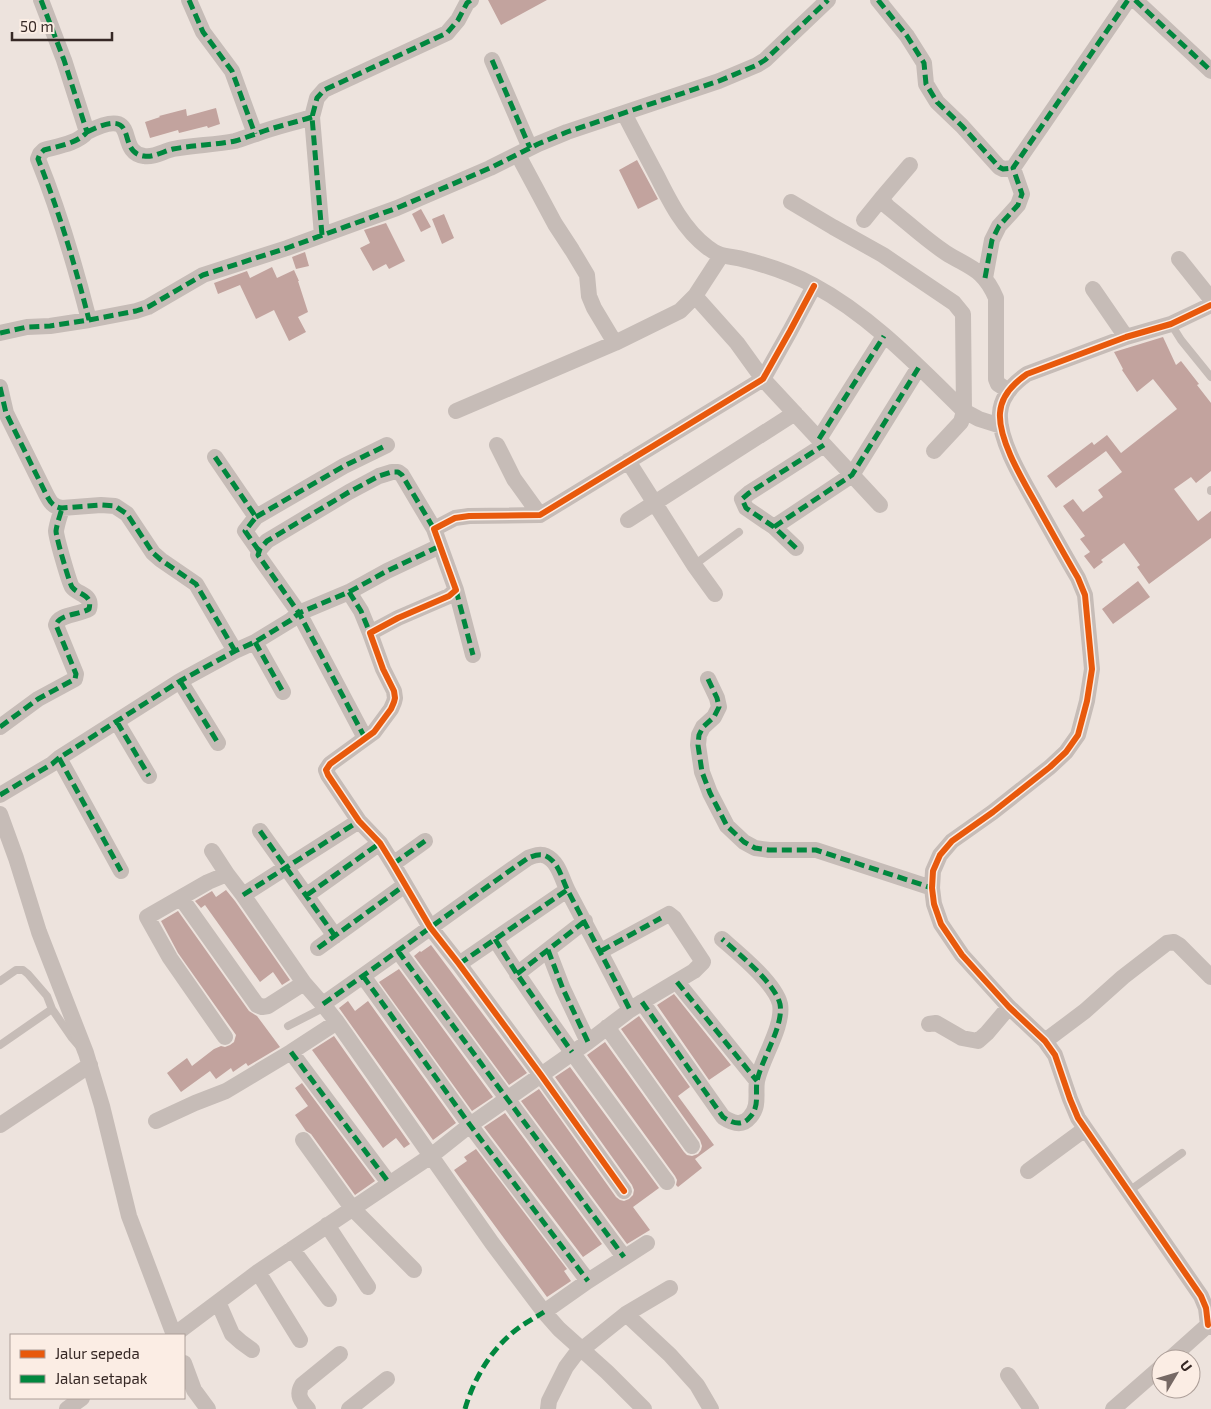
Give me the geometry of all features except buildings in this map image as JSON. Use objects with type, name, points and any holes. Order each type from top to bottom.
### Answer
[{"type":"street","points":[[41,0],[64,60],[87,132]]},
{"type":"street","points":[[189,0],[203,32],[232,72],[256,134]]},
{"type":"street","points":[[322,235],[312,117],[317,98],[324,90],[447,33],[458,20],[467,2],[471,0]]},
{"type":"street","points":[[0,333],[27,327],[50,326],[89,320],[148,306],[203,275],[396,208],[490,168],[567,132],[719,81],[757,66],[828,0]]},
{"type":"street","points":[[878,0],[907,36],[924,63],[926,84],[937,102],[962,126],[999,168],[1014,168]]},
{"type":"street","points":[[1014,168],[1128,0]]},
{"type":"street","points":[[1135,0],[1211,71]]},
{"type":"street","points":[[492,60],[524,151],[555,224],[586,275],[589,296],[594,308],[615,343]]},
{"type":"street","points":[[624,113],[671,203],[688,228],[707,247],[721,256],[744,259],[784,271],[832,296],[862,317],[884,336],[964,411],[979,419],[1001,426]]},
{"type":"street","points":[[89,320],[52,194],[38,159],[44,150],[78,140],[87,132],[101,125],[114,122],[124,128],[134,152],[146,157],[172,149],[234,141],[312,117]]},
{"type":"street","points":[[864,220],[910,166]]},
{"type":"street","points":[[985,278],[992,240],[999,226],[1018,205],[1022,194],[1014,168]]},
{"type":"street","points":[[881,199],[888,207],[945,253],[976,270],[991,286],[996,298],[996,379],[998,384],[1009,391]]},
{"type":"street","points":[[791,202],[883,255],[954,303],[963,314],[964,411],[961,422],[934,451]]},
{"type":"street","points":[[456,411],[615,343],[680,311],[696,296],[721,256]]},
{"type":"street","points":[[1179,259],[1211,299]]},
{"type":"street","points":[[434,528],[455,518],[462,517],[540,515],[763,379],[814,286]]},
{"type":"street","points":[[1093,289],[1126,337]]},
{"type":"street","points":[[696,296],[737,343],[763,379],[880,505]]},
{"type":"street","points":[[1182,1349],[1209,1326],[1209,1308],[1078,1118],[1055,1055],[1045,1041],[1009,1008],[962,955],[942,924],[934,904],[932,888],[933,871],[940,855],[952,841],[1050,768],[1066,752],[1078,735],[1087,700],[1092,669],[1084,595],[1078,578],[1012,458],[1001,426],[1001,406],[1017,380],[1027,374],[1126,337],[1171,324],[1211,305]]},
{"type":"street","points":[[796,548],[774,527],[746,508],[742,499],[822,442],[884,336]]},
{"type":"street","points":[[774,527],[852,475],[919,367]]},
{"type":"street","points":[[0,387],[6,413],[52,505],[62,508],[101,505],[115,506],[126,514],[153,553],[196,584],[235,651]]},
{"type":"street","points":[[628,520],[795,413]]},
{"type":"street","points":[[365,738],[299,613],[258,554],[259,551],[245,531],[256,517],[344,466],[386,445]]},
{"type":"street","points":[[497,445],[514,478],[540,515]]},
{"type":"street","points":[[215,457],[256,517]]},
{"type":"street","points":[[628,461],[694,565],[715,594]]},
{"type":"street","points":[[259,551],[267,541],[349,492],[379,476],[398,472],[402,475],[434,528],[456,590],[473,655]]},
{"type":"street","points":[[0,727],[38,699],[75,679],[76,674],[56,625],[60,618],[83,613],[89,609],[90,605],[88,598],[71,586],[56,537],[57,524],[62,508]]},
{"type":"street","points":[[0,794],[52,764],[58,758],[180,681],[255,642],[299,613],[349,592],[387,571],[440,546]]},
{"type":"street","points":[[370,633],[398,618],[449,596],[456,590]]},
{"type":"street","points":[[349,592],[370,633],[394,691],[395,698],[391,709],[374,732],[330,764],[326,770],[328,775],[359,821],[380,843],[430,927],[460,964],[624,1191]]},
{"type":"street","points":[[255,642],[283,692]]},
{"type":"street","points":[[708,679],[719,707],[714,717],[699,735],[698,746],[702,772],[710,793],[727,826],[744,842],[755,848],[769,850],[816,850],[932,888]]},
{"type":"street","points":[[180,681],[218,743]]},
{"type":"street","points":[[117,722],[148,776]]},
{"type":"street","points":[[58,758],[121,870]]},
{"type":"street","points":[[0,814],[39,932],[88,1059],[102,1106],[129,1216],[174,1334]]},
{"type":"street","points":[[243,895],[359,821]]},
{"type":"street","points":[[260,831],[335,936]]},
{"type":"street","points":[[393,864],[425,841]]},
{"type":"street","points":[[306,895],[380,843]]},
{"type":"street","points":[[212,851],[226,874],[243,895],[304,983],[337,1022],[492,1243],[544,1312],[559,1329],[644,1409]]},
{"type":"street","points":[[324,1005],[528,858],[536,855],[546,856],[554,863],[601,951],[636,1006],[723,1117],[732,1123],[740,1123],[750,1118],[756,1106],[757,1081],[780,1017],[780,1004],[775,991],[748,962],[722,939]]},
{"type":"street","points":[[225,1036],[170,958],[147,917],[226,874]]},
{"type":"street","points":[[318,948],[405,885]]},
{"type":"street","points":[[460,964],[567,890]]},
{"type":"street","points":[[181,898],[257,1005],[262,1007],[268,1006],[304,983]]},
{"type":"street","points":[[175,1334],[258,1272],[431,1156],[507,1098],[636,1006],[694,971],[703,962],[672,915],[669,914],[601,951]]},
{"type":"street","points":[[517,974],[585,920]]},
{"type":"street","points":[[495,939],[517,974],[572,1052],[667,1182]]},
{"type":"street","points":[[1045,1041],[1085,1011],[1123,977],[1167,943],[1174,942],[1179,945],[1211,977]]},
{"type":"street","points":[[548,950],[563,989],[588,1042]]},
{"type":"street","points":[[398,952],[624,1257]]},
{"type":"street","points":[[363,976],[470,1125],[588,1281]]},
{"type":"street","points":[[676,982],[757,1081]]},
{"type":"street","points":[[929,1024],[936,1023],[962,1038],[978,1040],[987,1033],[1009,1008]]},
{"type":"street","points":[[156,1121],[226,1091],[337,1022]]},
{"type":"street","points":[[607,1027],[692,1146]]},
{"type":"street","points":[[291,1052],[389,1183]]},
{"type":"street","points":[[0,1126],[88,1059]]},
{"type":"street","points":[[1028,1171],[1085,1129]]},
{"type":"street","points":[[303,1140],[352,1208],[414,1270]]},
{"type":"street","points":[[327,1225],[368,1287]]},
{"type":"street","points":[[544,1312],[647,1242]]},
{"type":"street","points":[[292,1249],[329,1299]]},
{"type":"street","points":[[258,1272],[300,1340]]},
{"type":"street","points":[[548,1409],[549,1401],[566,1367],[575,1354],[626,1314],[670,1288]]},
{"type":"street","points":[[218,1302],[232,1334],[252,1350]]},
{"type":"street","points":[[626,1314],[670,1355],[696,1385],[711,1409]]},
{"type":"street","points":[[308,1409],[298,1397],[299,1390],[302,1385],[340,1354]]},
{"type":"street","points":[[185,1366],[194,1390],[208,1409]]},
{"type":"street","points":[[1008,1375],[1031,1409]]},
{"type":"street","points":[[1113,1409],[1151,1376]]},
{"type":"street","points":[[349,1409],[387,1379]]},
{"type":"street","points":[[67,1409],[81,1399]]},
{"type":"lane","points":[[1171,324],[1180,340],[1211,377]]},
{"type":"lane","points":[[694,565],[740,532]]},
{"type":"lane","points":[[0,981],[16,970],[23,970],[28,974],[46,996],[52,1009],[88,1059]]},
{"type":"lane","points":[[288,1026],[324,1005]]},
{"type":"lane","points":[[0,1045],[52,1009]]},
{"type":"lane","points":[[1128,1191],[1182,1153]]},
{"type":"marked path","points":[[41,0],[64,60],[87,132],[79,139],[44,150],[38,159],[66,238],[89,320]]},
{"type":"marked path","points":[[189,0],[203,32],[232,71],[255,134]]},
{"type":"marked path","points":[[322,235],[312,117],[317,98],[324,90],[447,33],[471,0]]},
{"type":"marked path","points":[[0,333],[27,327],[50,326],[89,320],[148,307],[203,275],[287,248],[397,208],[567,132],[719,81],[765,60],[828,0]]},
{"type":"marked path","points":[[878,0],[907,36],[924,63],[926,84],[937,102],[962,126],[999,167],[1003,169],[1013,168]]},
{"type":"marked path","points":[[985,278],[992,240],[999,226],[1018,205],[1022,194],[1013,168],[1128,0]]},
{"type":"marked path","points":[[1135,0],[1211,71]]},
{"type":"marked path","points":[[492,60],[530,148]]},
{"type":"marked path","points":[[87,132],[115,123],[122,126],[130,147],[135,153],[147,156],[173,149],[235,141],[312,117]]},
{"type":"marked path","points":[[819,439],[884,336]]},
{"type":"marked path","points":[[774,527],[852,475],[919,367]]},
{"type":"marked path","points":[[0,387],[6,413],[52,504],[62,508],[101,505],[115,506],[127,514],[153,553],[196,584],[235,651]]},
{"type":"marked path","points":[[256,517],[344,466],[387,445]]},
{"type":"marked path","points":[[796,548],[774,527],[746,508],[742,499],[824,445]]},
{"type":"marked path","points":[[215,457],[256,517],[245,531],[259,551]]},
{"type":"marked path","points":[[365,738],[299,613],[258,555],[260,549],[267,541],[349,492],[379,476],[392,472],[398,472],[402,475],[434,529]]},
{"type":"marked path","points":[[0,727],[38,699],[75,679],[76,674],[56,625],[58,621],[65,617],[89,609],[90,604],[87,598],[72,587],[68,577],[56,531],[62,508]]},
{"type":"marked path","points":[[0,795],[52,764],[180,681],[255,642],[299,613],[349,592],[387,571],[440,546]]},
{"type":"marked path","points":[[456,590],[473,655]]},
{"type":"marked path","points":[[349,592],[361,611],[370,633]]},
{"type":"marked path","points":[[255,642],[283,692]]},
{"type":"marked path","points":[[708,679],[719,707],[714,717],[703,727],[699,735],[698,745],[702,772],[710,793],[727,826],[744,842],[755,848],[769,850],[816,850],[932,888]]},
{"type":"marked path","points":[[180,681],[218,743]]},
{"type":"marked path","points":[[117,722],[149,776]]},
{"type":"marked path","points":[[59,758],[121,871]]},
{"type":"marked path","points":[[243,895],[359,821]]},
{"type":"marked path","points":[[260,831],[335,936]]},
{"type":"marked path","points":[[393,864],[425,841]]},
{"type":"marked path","points":[[307,895],[380,843]]},
{"type":"marked path","points":[[323,1004],[528,858],[541,855],[546,856],[557,867],[630,1010]]},
{"type":"marked path","points":[[318,948],[405,885]]},
{"type":"marked path","points":[[459,964],[567,890]]},
{"type":"marked path","points":[[601,951],[661,918]]},
{"type":"marked path","points":[[517,974],[585,921]]},
{"type":"marked path","points":[[495,939],[517,974],[572,1052]]},
{"type":"marked path","points":[[642,1002],[723,1117],[737,1123],[747,1120],[755,1109],[757,1081],[779,1022],[780,1004],[777,996],[764,978],[722,939]]},
{"type":"marked path","points":[[548,950],[563,989],[588,1042]]},
{"type":"marked path","points":[[398,951],[624,1257]]},
{"type":"marked path","points":[[363,976],[470,1125],[588,1281]]},
{"type":"marked path","points":[[677,982],[757,1081]]},
{"type":"marked path","points":[[291,1052],[389,1183]]},
{"type":"marked path","points":[[465,1409],[477,1378],[496,1350],[515,1331],[544,1312]]},
{"type":"cycle path","points":[[624,1191],[541,1075],[430,927],[380,843],[359,821],[326,770],[330,764],[374,732],[394,702],[394,691],[383,669],[370,633],[398,618],[449,596],[456,590],[434,529],[455,518],[469,516],[540,515],[763,379],[814,286]]},
{"type":"cycle path","points":[[1208,1325],[1206,1308],[1201,1296],[1078,1118],[1055,1055],[1045,1041],[1009,1007],[962,955],[941,924],[934,904],[932,888],[933,871],[940,855],[952,841],[993,812],[1066,752],[1078,735],[1087,701],[1092,669],[1085,595],[1078,578],[1021,477],[1008,450],[1001,425],[1000,413],[1003,401],[1013,386],[1027,374],[1126,337],[1171,324],[1211,305]]}]
